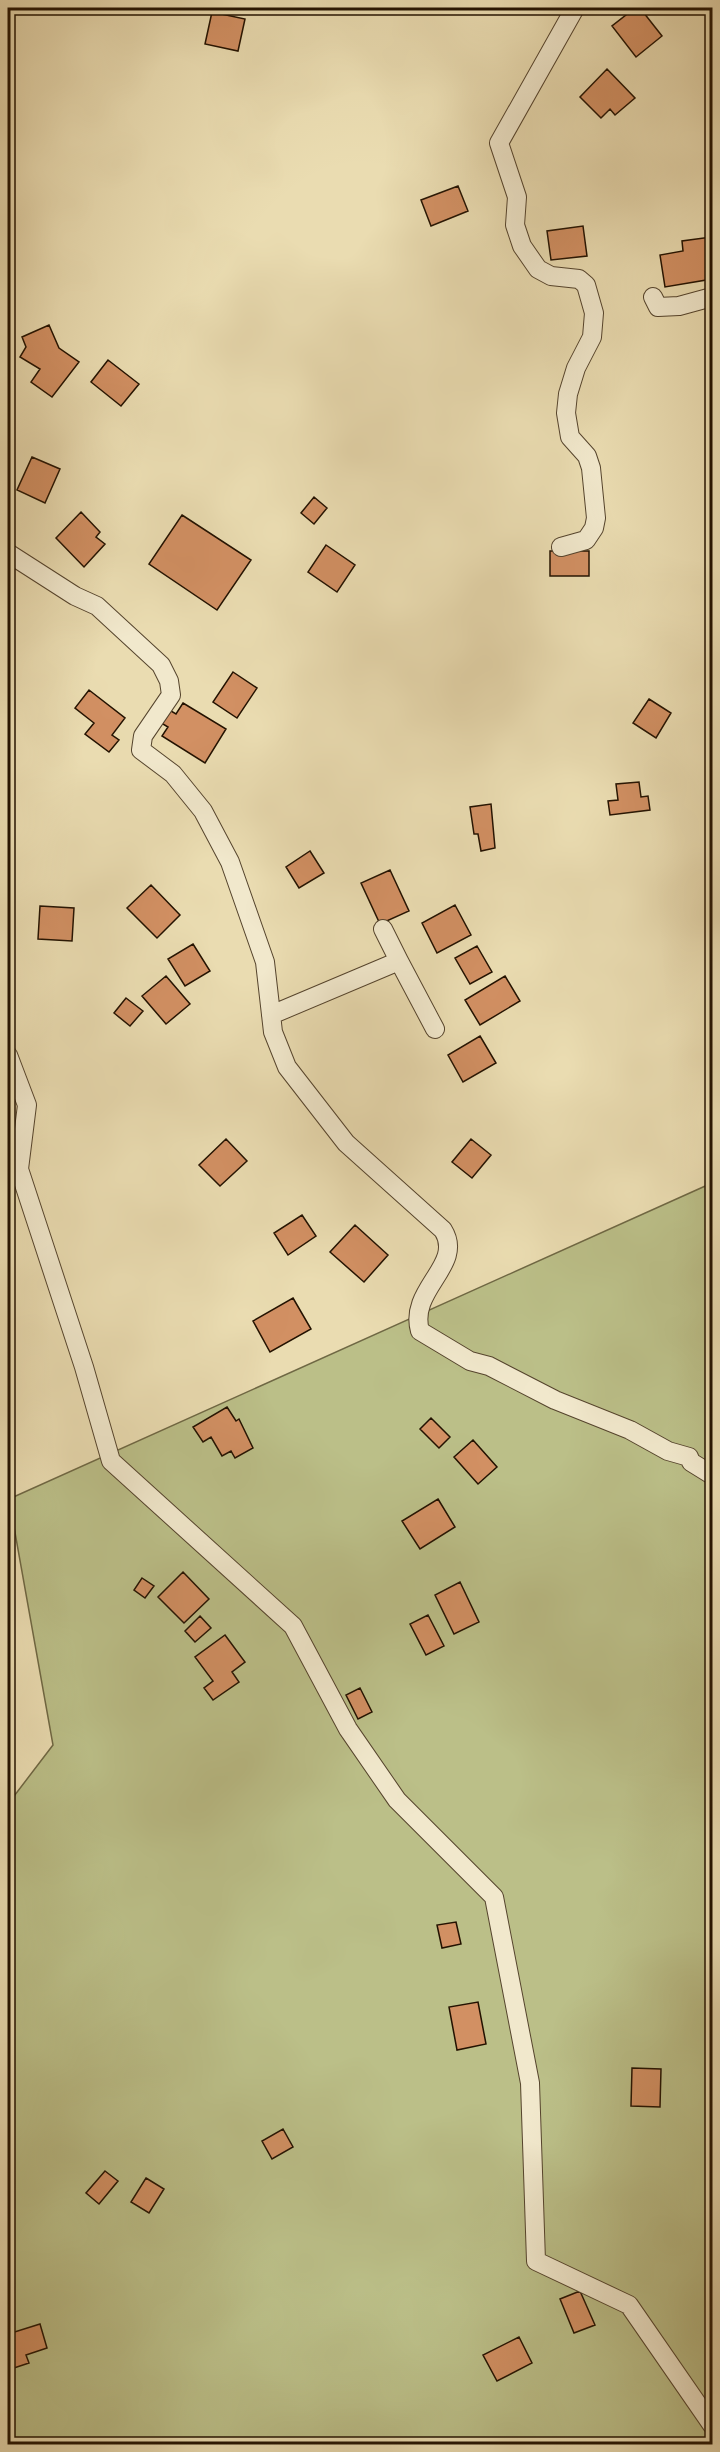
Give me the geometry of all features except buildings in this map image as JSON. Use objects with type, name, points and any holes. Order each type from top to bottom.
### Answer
[{"type":"street","points":[[561,547],[586,540],[594,528],[596,518],[591,468],[587,456],[570,437],[566,413],[568,394],[576,368],[592,337],[594,313],[586,285],[579,279],[551,276],[538,269],[517,237],[515,225],[517,197],[500,143],[575,8]]},
{"type":"street","points":[[653,297],[658,307],[679,306],[712,297]]},
{"type":"street","points":[[8,553],[75,596],[97,606],[161,665],[170,681],[171,695],[143,736],[141,750],[173,774],[203,811],[230,862],[265,962],[273,1032],[287,1068],[346,1143],[422,1210],[443,1230],[450,1241],[447,1261],[422,1299],[418,1322],[420,1330],[470,1360],[489,1366],[544,1395],[689,1458],[712,1475]]},
{"type":"street","points":[[383,929],[435,1029]]},
{"type":"street","points":[[271,1016],[399,961]]},
{"type":"street","points":[[8,1054],[27,1105],[13,1172],[84,1367],[111,1461],[293,1626],[348,1729],[397,1800],[494,1897],[530,2083],[536,2261],[628,2305],[712,2425]]},
{"type":"green space","points":[[712,1183],[712,2444],[8,2444],[8,1804],[53,1745],[9,1499]]}]
